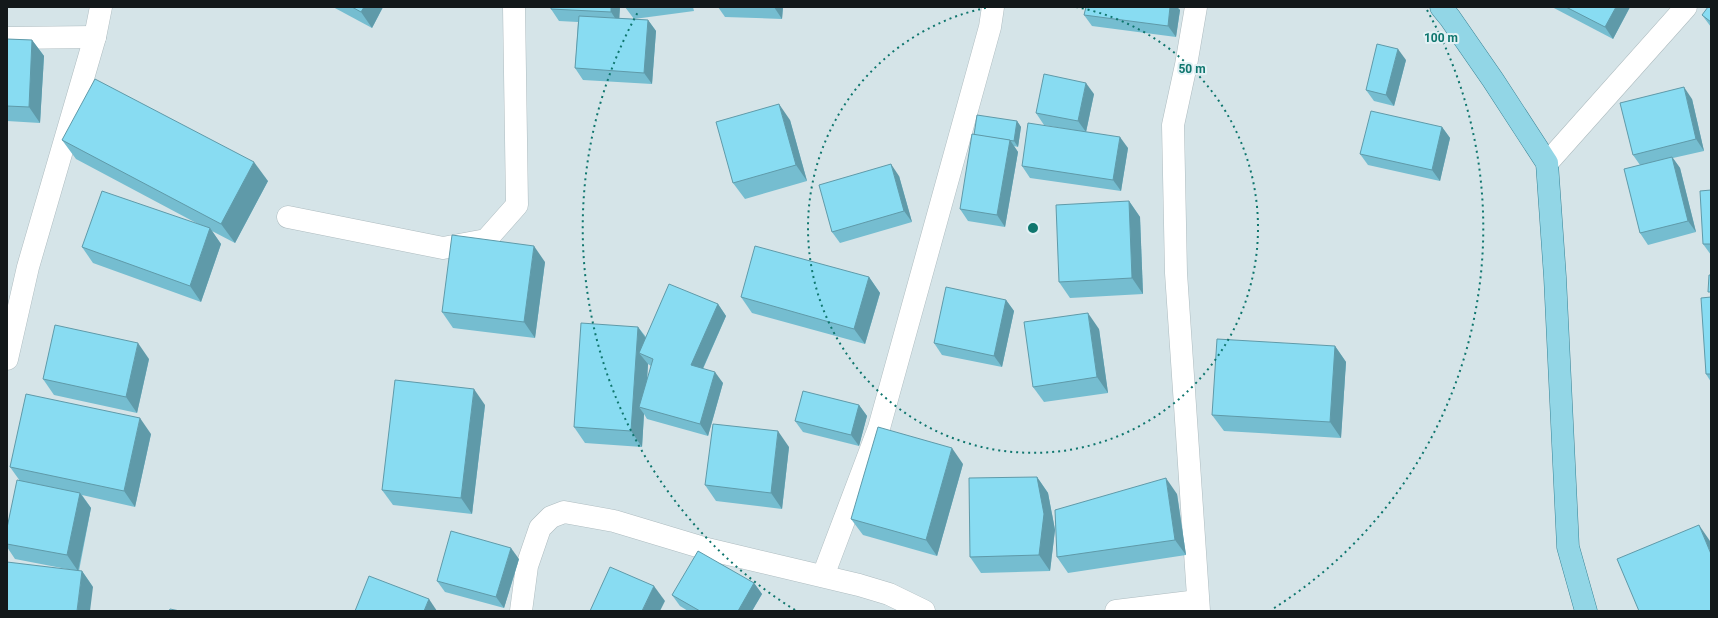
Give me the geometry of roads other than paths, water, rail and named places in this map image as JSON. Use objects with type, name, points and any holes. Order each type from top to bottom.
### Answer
[{"type":"main road","points":[[1441,7],[1493,80],[1547,163],[1555,277],[1568,547],[1586,611]]},
{"type":"street","points":[[7,359],[28,267],[95,37],[101,7]]},
{"type":"street","points":[[288,216],[443,248],[486,240],[517,205],[514,7]]},
{"type":"street","points":[[823,576],[880,428],[990,27],[993,7]]},
{"type":"street","points":[[1116,611],[1198,606],[1177,280],[1173,125],[1186,65],[1196,7]]},
{"type":"street","points":[[1547,163],[1686,7]]},
{"type":"street","points":[[7,38],[95,37]]},
{"type":"street","points":[[521,611],[527,566],[540,528],[551,517],[564,512],[614,521],[707,549],[823,576],[889,594],[924,611]]}]
